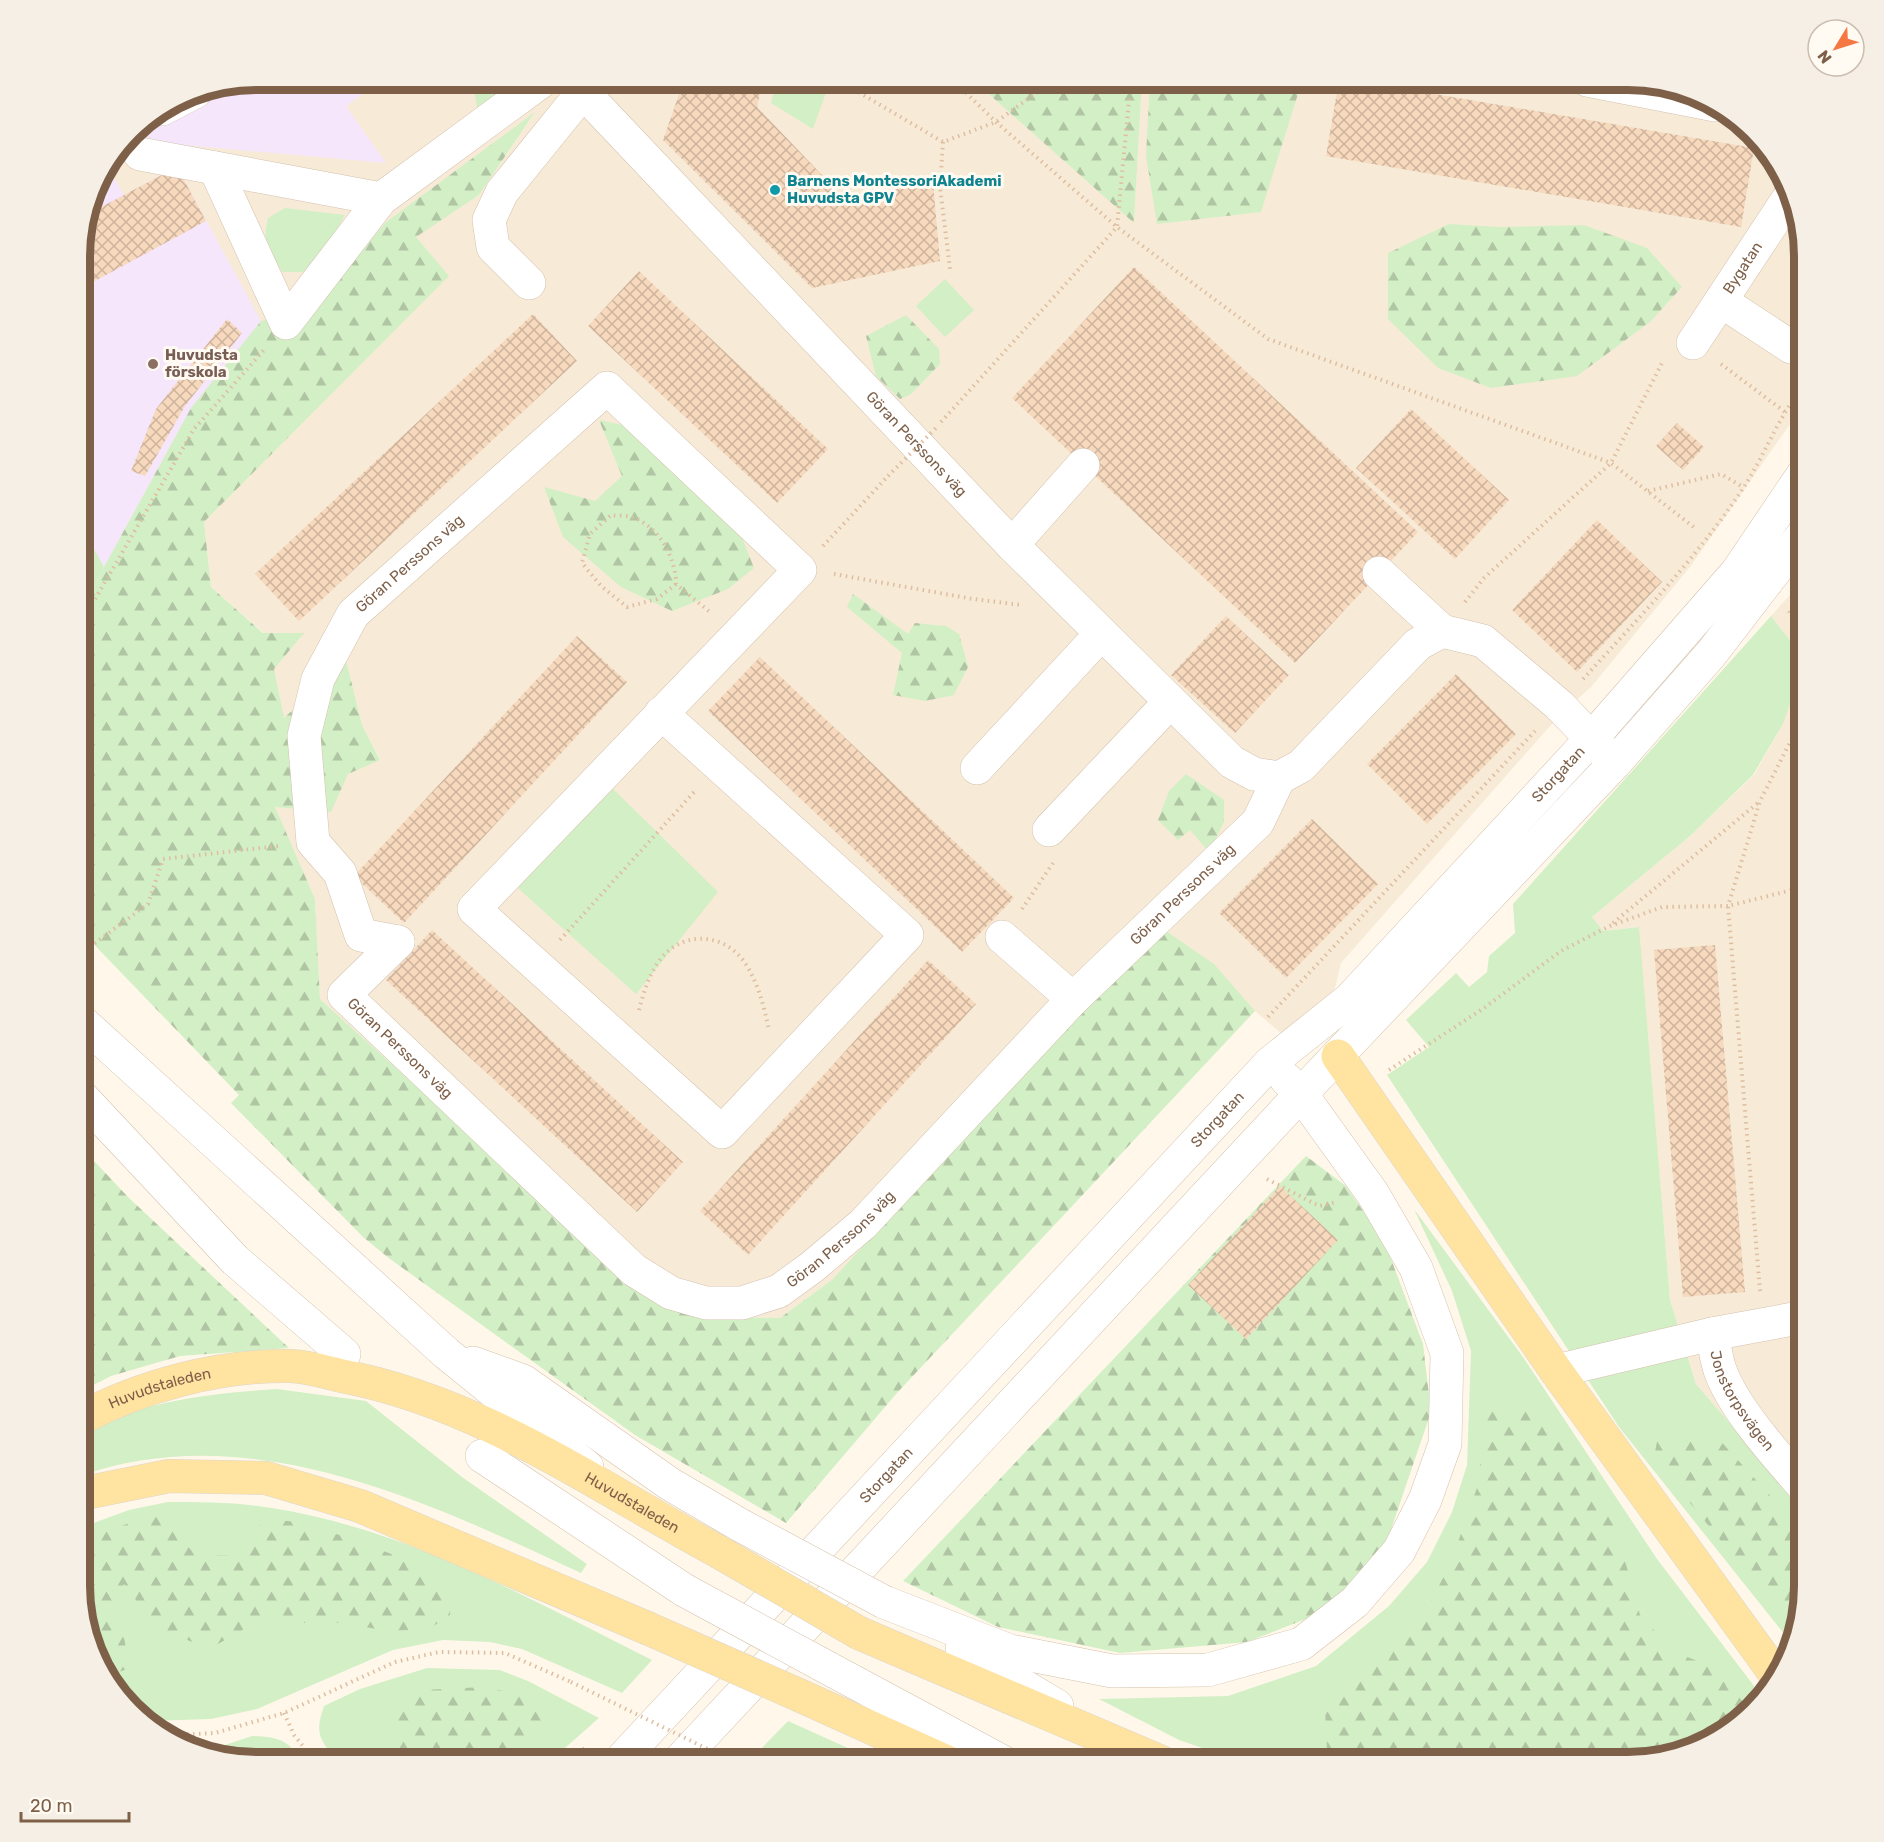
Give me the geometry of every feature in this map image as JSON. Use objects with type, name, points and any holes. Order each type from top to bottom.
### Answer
[{"type":"main road","points":[[1338,1056],[1556,1371],[1771,1669]]},
{"type":"main road","name":"Huvudstaleden","points":[[90,1413],[108,1403],[214,1371],[291,1366],[369,1381],[479,1419],[628,1500],[859,1633],[1139,1752]]},
{"type":"main road","points":[[90,1492],[169,1476],[266,1478],[360,1506],[647,1628],[925,1752]]},
{"type":"street","points":[[215,168],[286,322],[381,199],[529,90]]},
{"type":"street","points":[[529,283],[493,247],[489,219],[502,192],[576,90]]},
{"type":"street","name":"Göran Perssons väg","points":[[583,90],[1012,545],[1101,634],[1232,762],[1254,774],[1279,778],[1257,822],[1073,999],[863,1224],[812,1268],[779,1291],[742,1303],[706,1304],[670,1293],[634,1270],[344,994],[398,942],[362,935],[339,873],[313,842],[304,736],[318,679],[353,614],[607,388],[806,563]]},
{"type":"street","points":[[1638,90],[1675,97]]},
{"type":"street","points":[[140,154],[381,199]]},
{"type":"street","name":"Bygatan","points":[[1693,343],[1720,301],[1788,213]]},
{"type":"street","points":[[1720,301],[1791,347]]},
{"type":"street","points":[[1012,545],[1083,465]]},
{"type":"street","name":"Storgatan","points":[[628,1752],[1270,1063],[1349,1000],[1592,738],[1737,572],[1794,488]]},
{"type":"street","points":[[687,1752],[1301,1094],[1615,763],[1711,654],[1794,546]]},
{"type":"street","points":[[661,713],[717,766],[907,934],[722,1132],[474,909],[661,713],[806,563]]},
{"type":"street","points":[[1380,573],[1442,631],[1483,641],[1559,705],[1615,763]]},
{"type":"street","points":[[1279,778],[1301,766],[1418,644],[1442,631]]},
{"type":"street","points":[[977,768],[1101,634]]},
{"type":"street","points":[[1049,830],[1170,702]]},
{"type":"street","points":[[1002,937],[1073,999]]},
{"type":"street","points":[[90,1029],[446,1353],[628,1500]]},
{"type":"street","points":[[884,1602],[1010,1651],[1113,1671],[1208,1670],[1301,1644],[1355,1602],[1399,1551],[1425,1500],[1445,1444],[1447,1353],[1416,1268],[1373,1194],[1301,1094],[1270,1063]]},
{"type":"street","points":[[90,1106],[235,1260],[345,1354]]},
{"type":"street","name":"Jonstorpsvägen","points":[[1556,1371],[1712,1334],[1794,1319]]},
{"type":"street","name":"Jonstorpsvägen","points":[[1712,1334],[1721,1371],[1736,1398],[1769,1446],[1794,1475]]},
{"type":"street","points":[[446,1353],[523,1381],[670,1484],[740,1525],[884,1602],[1053,1704],[1144,1752]]},
{"type":"street","points":[[482,1456],[684,1590],[984,1752]]},
{"type":"path","points":[[855,90],[943,142]]},
{"type":"path","points":[[963,90],[996,122],[1117,227],[1268,339],[1611,463],[1695,528]]},
{"type":"path","points":[[943,142],[996,122],[1040,90]]},
{"type":"path","points":[[1029,606],[973,599],[832,573],[806,563],[937,427],[1117,227],[1130,90]]},
{"type":"path","points":[[943,142],[940,187],[950,269]]},
{"type":"path","points":[[90,608],[194,429],[286,322]]},
{"type":"path","points":[[1693,343],[1785,412]]},
{"type":"path","points":[[1442,631],[1484,578],[1611,463],[1664,359]]},
{"type":"path","points":[[1559,705],[1651,605],[1743,487],[1794,399]]},
{"type":"path","points":[[1648,491],[1721,474],[1743,487]]},
{"type":"path","points":[[611,515],[634,517],[662,540],[676,568],[676,584],[657,599],[627,607],[601,586],[582,563],[590,534],[611,515]]},
{"type":"path","points":[[676,584],[738,634]]},
{"type":"path","points":[[1785,605],[1794,619]]},
{"type":"path","points":[[1763,1324],[1728,906],[1760,801],[1794,735]]},
{"type":"path","points":[[537,965],[717,766]]},
{"type":"path","points":[[1610,926],[1760,801]]},
{"type":"path","points":[[1002,937],[1060,854],[1049,830]]},
{"type":"path","points":[[90,947],[148,904],[163,859],[313,842]]},
{"type":"path","points":[[1360,1087],[1484,1008],[1561,951],[1610,926],[1662,907],[1728,906],[1794,890]]},
{"type":"path","points":[[628,1047],[645,987],[658,962],[675,945],[693,938],[708,937],[726,944],[746,963],[761,993],[772,1040],[788,1061]]},
{"type":"path","points":[[1261,1176],[1319,1206],[1373,1194]]},
{"type":"path","points":[[183,1734],[215,1733],[284,1713],[395,1662],[439,1652],[505,1653],[571,1682],[714,1752]]},
{"type":"path","points":[[284,1713],[294,1735],[308,1752]]},
{"type":"shaded area","points":[[256,90],[984,90],[1134,222],[1141,90],[1649,91],[1701,107],[1729,124],[1753,147],[1766,164],[1781,193],[1791,224],[1794,245],[1794,418],[1690,567],[1591,687],[1558,717],[1341,963],[1334,992],[1282,1034],[1255,1011],[833,1279],[780,1318],[717,1317],[625,1276],[320,999],[315,899],[274,807],[380,759],[362,725],[346,660],[284,719],[264,633],[211,587],[204,522],[448,276],[415,237],[479,195],[534,114],[317,306],[191,408],[104,567],[90,542],[90,245],[93,224],[103,193],[118,164],[147,131],[181,108],[224,93]]},
{"type":"shaded area","points":[[256,90],[369,90],[346,106],[386,163],[137,141],[164,118],[183,107],[224,93]]},
{"type":"shaded area","name":"Huvudsta förskola","points":[[177,167],[261,321],[191,408],[104,567],[90,542],[90,245],[93,224],[113,172],[124,195]]},
{"type":"shaded area","points":[[1794,590],[1794,645],[1771,616]]},
{"type":"shaded area","points":[[1794,660],[1794,1497],[1696,1384],[1670,1300],[1638,927],[1603,931],[1592,917],[1690,836],[1754,775],[1783,724]]},
{"type":"green space","points":[[474,90],[510,90],[478,112]]},
{"type":"green space","points":[[774,90],[827,90],[813,129],[771,103]]},
{"type":"green space","points":[[984,90],[1141,90],[1134,223]]},
{"type":"green space","points":[[1149,90],[1299,90],[1261,212],[1157,224],[1146,156]]},
{"type":"green space","points":[[535,112],[479,195],[416,237],[449,276],[204,522],[211,587],[263,633],[304,633],[274,669],[284,718],[346,660],[362,725],[380,760],[348,774],[331,812],[275,807],[315,899],[320,999],[625,1276],[717,1317],[780,1318],[833,1279],[1021,1073],[1166,931],[1214,964],[1255,1011],[897,1393],[786,1523],[635,1435],[390,1259],[363,1237],[231,1103],[239,1095],[90,940],[90,598],[104,567],[191,408],[261,321],[317,306],[385,223]]},
{"type":"green space","points":[[285,208],[345,215],[319,260],[304,272],[283,272],[267,247],[268,218]]},
{"type":"green space","points":[[1449,224],[1500,227],[1584,225],[1647,248],[1682,287],[1650,322],[1577,376],[1491,388],[1438,368],[1388,319],[1388,253]]},
{"type":"green space","points":[[945,279],[974,310],[945,337],[916,306]]},
{"type":"green space","points":[[906,315],[939,349],[940,364],[911,394],[900,399],[876,376],[866,336]]},
{"type":"green space","points":[[599,420],[623,425],[739,530],[754,568],[728,589],[672,611],[621,587],[563,537],[544,487],[595,501],[622,476]]},
{"type":"green space","points":[[90,542],[104,567],[90,598]]},
{"type":"green space","points":[[853,594],[908,634],[915,623],[946,626],[959,634],[968,667],[954,695],[925,701],[893,695],[902,653],[847,607]]},
{"type":"green space","points":[[1771,616],[1794,645],[1794,692],[1783,724],[1753,775],[1690,836],[1592,917],[1603,931],[1639,927],[1670,1300],[1696,1384],[1794,1497],[1793,1604],[1790,1606],[1793,1609],[1786,1636],[1619,1427],[1387,1075],[1429,1047],[1406,1020],[1456,973],[1469,987],[1487,972],[1489,956],[1515,933],[1513,904]]},
{"type":"green space","points":[[1186,774],[1224,800],[1224,822],[1209,852],[1190,830],[1178,840],[1158,820],[1169,791]]},
{"type":"green space","points":[[607,783],[718,892],[636,994],[510,881]]},
{"type":"green space","points":[[1306,1156],[1346,1186],[1385,1243],[1423,1344],[1431,1412],[1384,1550],[1329,1610],[1247,1642],[1120,1653],[998,1627],[903,1581]]},
{"type":"green space","points":[[90,1157],[128,1197],[289,1348],[180,1356],[111,1376],[90,1387]]},
{"type":"green space","points":[[1414,1209],[1523,1357],[1657,1559],[1757,1690],[1729,1718],[1711,1730],[1681,1743],[1639,1752],[1214,1752],[1179,1740],[1099,1699],[1228,1696],[1316,1666],[1389,1606],[1427,1562],[1452,1512],[1467,1465],[1471,1351],[1452,1291]]},
{"type":"green space","points":[[277,1389],[366,1401],[462,1477],[587,1564],[581,1573],[462,1519],[400,1495],[337,1475],[273,1462],[209,1456],[144,1460],[90,1474],[90,1428],[152,1406],[225,1393]]},
{"type":"green space","points":[[1528,1402],[1557,1429],[1581,1445],[1616,1528],[1640,1615],[1674,1652],[1716,1668],[1744,1704],[1729,1718],[1711,1730],[1681,1743],[1639,1752],[1327,1752],[1325,1708],[1372,1655],[1417,1627],[1450,1565],[1478,1485],[1485,1414]]},
{"type":"green space","points":[[1658,1435],[1686,1439],[1716,1436],[1794,1522],[1794,1585],[1789,1625],[1654,1458]]},
{"type":"green space","points":[[168,1502],[259,1506],[322,1518],[371,1532],[467,1569],[652,1660],[622,1693],[522,1649],[490,1642],[443,1640],[393,1650],[257,1709],[211,1719],[159,1721],[131,1695],[112,1669],[99,1639],[91,1607],[90,1524],[129,1510]]},
{"type":"green space","points":[[159,1517],[196,1555],[249,1556],[252,1531],[268,1519],[306,1523],[397,1556],[451,1595],[450,1615],[429,1629],[388,1631],[342,1623],[299,1623],[269,1610],[241,1631],[209,1649],[156,1627],[124,1584],[108,1618],[124,1638],[130,1668],[115,1673],[99,1639],[91,1607],[90,1538],[137,1520]]},
{"type":"green space","points":[[427,1668],[500,1670],[528,1681],[599,1718],[560,1752],[330,1752],[320,1737],[319,1731],[324,1706],[360,1689]]},
{"type":"green space","points":[[484,1687],[533,1697],[545,1723],[536,1730],[524,1747],[516,1752],[395,1752],[397,1719],[423,1690]]},
{"type":"green space","points":[[788,1721],[857,1752],[758,1752]]},
{"type":"green space","points":[[252,1736],[270,1737],[287,1744],[295,1752],[245,1752],[213,1746],[225,1745]]},
{"type":"building","name":"Barnens MontessoriAkademi Huvudsta GPV","points":[[680,90],[761,90],[757,107],[843,197],[933,183],[940,261],[812,288],[663,140]]},
{"type":"building","points":[[1337,90],[1411,90],[1754,148],[1741,227],[1326,156]]},
{"type":"building","points":[[177,167],[206,221],[90,284],[90,245],[97,209]]},
{"type":"building","points":[[1134,267],[1418,532],[1295,663],[1012,398]]},
{"type":"building","points":[[639,271],[828,449],[777,503],[588,326]]},
{"type":"building","points":[[533,314],[577,361],[299,621],[255,574]]},
{"type":"building","points":[[227,319],[242,333],[185,406],[145,476],[131,471],[156,409]]},
{"type":"building","points":[[1411,409],[1509,500],[1455,559],[1356,468]]},
{"type":"building","points":[[1677,423],[1704,447],[1683,470],[1656,446]]},
{"type":"building","points":[[1597,520],[1662,582],[1577,672],[1512,610]]},
{"type":"building","points":[[1226,616],[1289,675],[1235,733],[1171,675]]},
{"type":"building","points":[[577,636],[627,682],[404,923],[354,876]]},
{"type":"building","points":[[760,657],[1014,898],[962,952],[708,711]]},
{"type":"building","points":[[1456,674],[1516,734],[1427,824],[1367,764]]},
{"type":"building","points":[[1312,819],[1378,884],[1286,978],[1219,913]]},
{"type":"building","points":[[432,930],[683,1162],[637,1212],[386,980]]},
{"type":"building","points":[[1715,945],[1745,1292],[1683,1297],[1654,950]]},
{"type":"building","points":[[928,960],[976,1004],[748,1255],[700,1211]]},
{"type":"building","points":[[1280,1186],[1338,1240],[1246,1339],[1188,1285]]},
{"type":"place","name":"Barnens MontessoriAkademi Huvudsta GPV","points":[[775,190]]},
{"type":"place","name":"Huvudsta förskola","points":[[153,364]]}]
